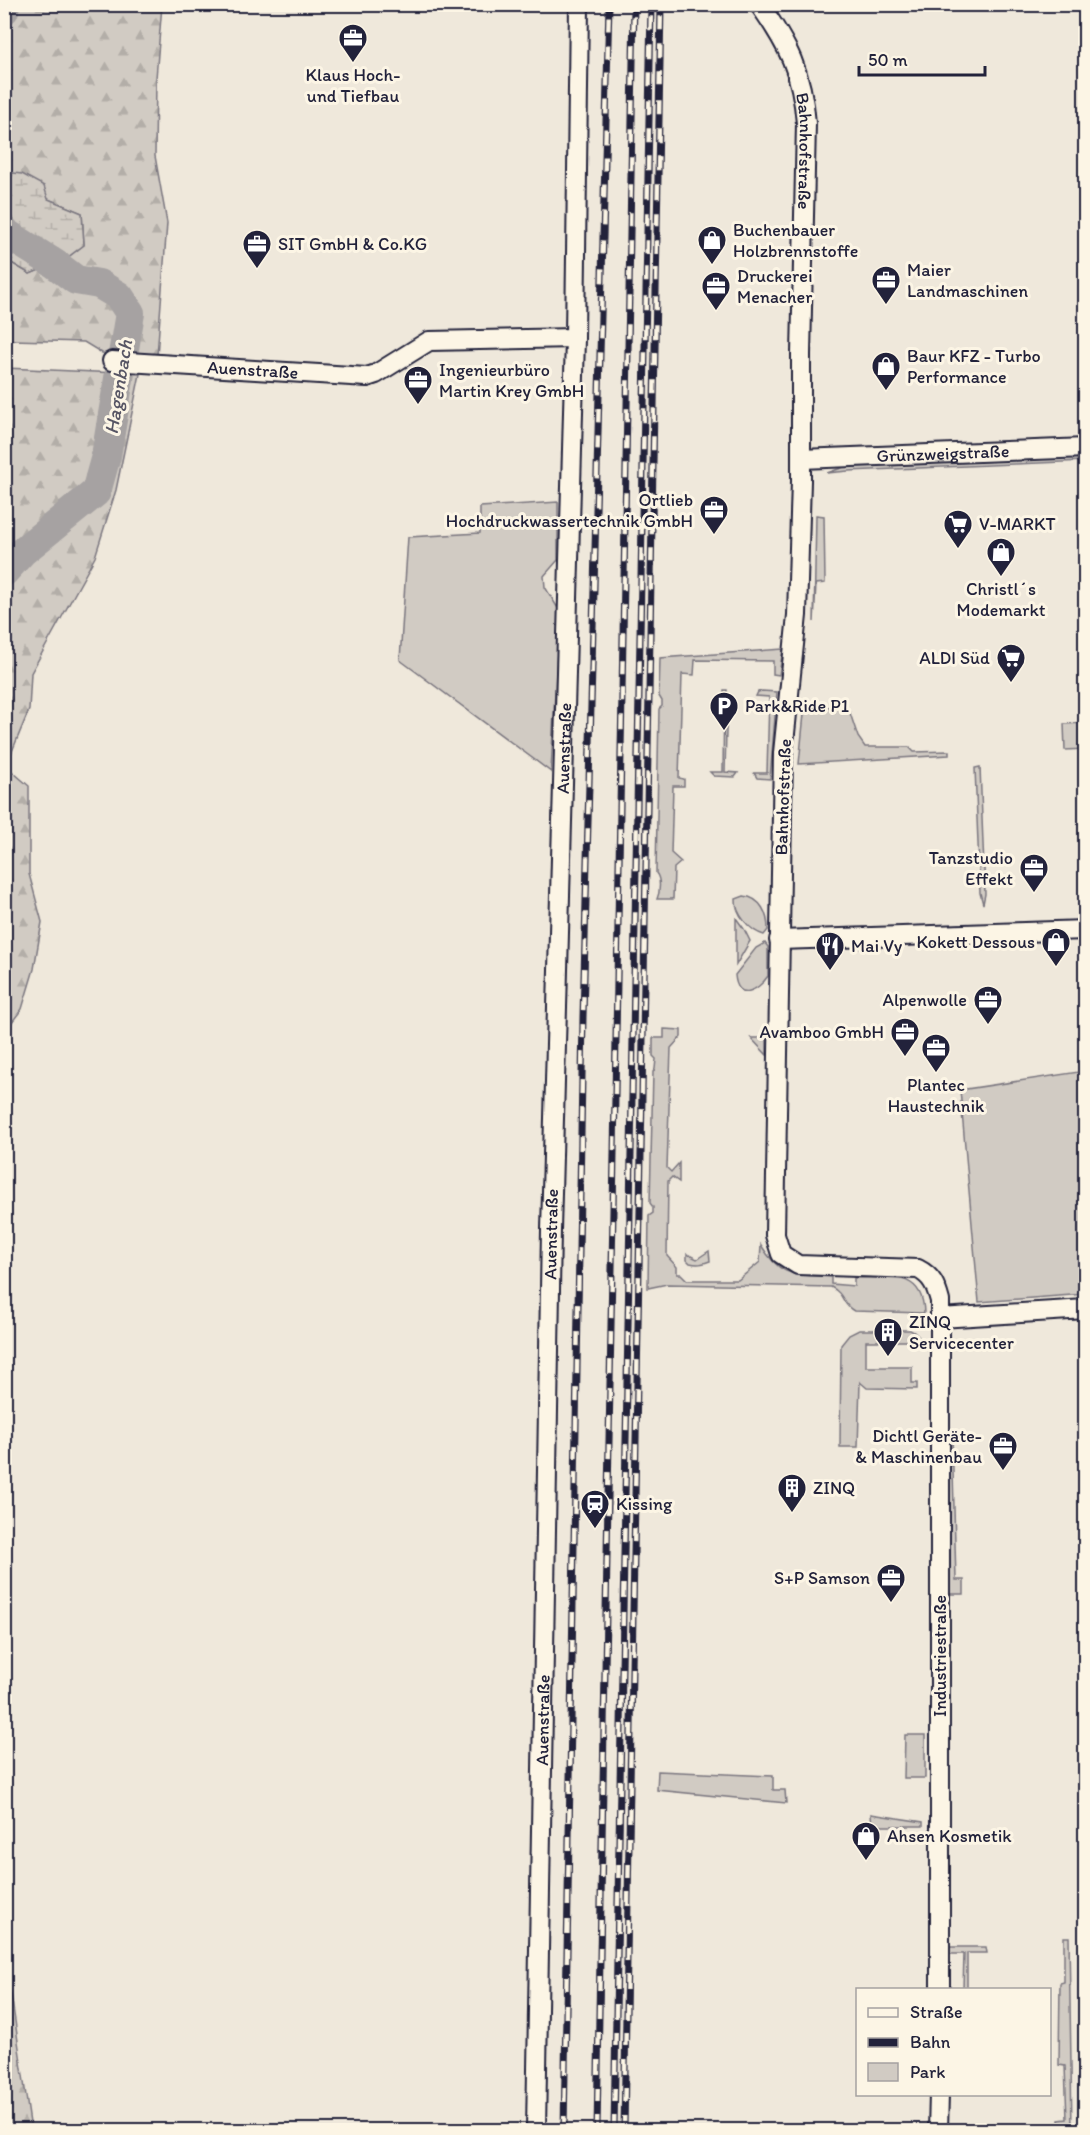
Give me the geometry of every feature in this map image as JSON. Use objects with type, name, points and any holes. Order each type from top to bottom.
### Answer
[{"type":"street","name":"Auenstraße","points":[[536,2130],[552,1206],[575,338],[579,4]]},
{"type":"street","name":"Bahnhofstraße","points":[[759,4],[792,57],[798,75],[806,123],[797,615],[783,753],[775,1235],[781,1254],[798,1265],[918,1269],[926,1273],[937,1288],[940,1300],[940,1321]]},
{"type":"street","name":"Auenstraße","points":[[112,361],[367,377],[429,340],[575,338]]},
{"type":"street","name":"Grünzweigstraße","points":[[801,459],[1086,448]]},
{"type":"street","points":[[780,940],[1086,930]]},
{"type":"street","points":[[940,1321],[1086,1309]]},
{"type":"street","name":"Industriestraße","points":[[940,1321],[940,1988]]},
{"type":"street","points":[[938,2130],[939,2096]]},
{"type":"green space","points":[[10,5],[162,5],[156,78],[155,156],[167,223],[157,356],[102,353],[84,342],[13,340],[5,345],[4,269],[10,262],[30,274],[64,260],[84,245],[82,213],[48,199],[22,175],[5,172],[4,40]]},
{"type":"green space","points":[[4,172],[22,174],[44,186],[48,199],[82,213],[84,245],[64,260],[11,231],[5,215]]},
{"type":"green space","points":[[5,237],[27,256],[49,266],[30,274],[10,262],[5,248]]},
{"type":"green space","points":[[5,368],[140,374],[116,490],[95,557],[31,673],[29,710],[6,766],[29,786],[29,874],[42,922],[34,969],[22,1009],[5,1031]]},
{"type":"green space","points":[[1085,457],[1085,461],[827,473],[850,465]]},
{"type":"green space","points":[[558,502],[558,560],[544,576],[545,587],[559,610],[551,772],[400,660],[408,537],[480,533],[480,507]]},
{"type":"green space","points":[[816,515],[824,516],[825,583],[816,584],[814,622]]},
{"type":"green space","points":[[783,649],[779,675],[773,674],[773,661],[695,660],[694,675],[682,674],[679,778],[684,779],[684,786],[673,786],[671,853],[681,862],[674,868],[673,899],[657,899],[660,886],[656,873],[659,709],[662,706],[659,696],[660,658]]},
{"type":"green space","points":[[724,690],[727,690],[725,772],[738,773],[735,777],[714,776],[710,772],[723,772]]},
{"type":"green space","points":[[762,691],[777,692],[770,779],[757,778],[754,773],[767,773],[769,697],[756,696]]},
{"type":"green space","points":[[839,706],[849,710],[858,737],[865,747],[909,747],[914,752],[949,751],[949,755],[799,764],[804,714],[811,708]]},
{"type":"green space","points":[[1085,723],[1085,749],[1065,750],[1064,724]]},
{"type":"green space","points":[[980,767],[985,894],[983,904],[980,893],[975,768]]},
{"type":"green space","points":[[744,896],[759,903],[765,913],[768,930],[764,935],[754,930],[741,916],[736,899]]},
{"type":"green space","points":[[736,918],[750,941],[736,965]]},
{"type":"green space","points":[[765,943],[768,947],[768,976],[759,986],[744,991],[740,989],[735,975],[756,948]]},
{"type":"green space","points":[[664,1029],[681,1030],[681,1037],[671,1048],[667,1168],[671,1172],[679,1163],[679,1182],[672,1177],[668,1181],[667,1256],[677,1267],[677,1274],[681,1274],[687,1280],[738,1280],[760,1262],[761,1245],[776,1264],[790,1273],[831,1277],[831,1284],[854,1286],[854,1278],[901,1279],[917,1289],[922,1299],[924,1313],[854,1311],[831,1287],[667,1284],[648,1288],[649,1216],[653,1213],[650,1203],[653,1072],[656,1059],[653,1056],[653,1038],[664,1038]]},
{"type":"green space","points":[[751,1038],[767,1038],[767,1055]]},
{"type":"green space","points":[[1085,1071],[1085,1294],[979,1302],[960,1090]]},
{"type":"green space","points":[[709,1251],[710,1261],[695,1264],[687,1260],[687,1254],[697,1259]]},
{"type":"green space","points":[[859,1330],[910,1330],[923,1341],[866,1341],[866,1367],[912,1367],[912,1383],[917,1383],[917,1389],[867,1388],[860,1382],[858,1447],[840,1447],[841,1345],[849,1335]]},
{"type":"green space","points":[[949,1435],[952,1435],[956,1580],[964,1580],[964,1594],[950,1594]]},
{"type":"green space","points":[[905,1735],[925,1735],[925,1778],[904,1778]]},
{"type":"green space","points":[[658,1771],[773,1776],[773,1790],[785,1790],[786,1803],[657,1790]]},
{"type":"green space","points":[[871,1814],[923,1822],[923,1826],[872,1826]]},
{"type":"green space","points":[[1064,1937],[1069,1937],[1072,2130],[1060,2130],[1059,2120],[1067,2119],[1065,2066],[1059,2065],[1060,1983],[1064,1982]]},
{"type":"green space","points":[[949,1947],[986,1947],[987,1953],[967,1953],[967,1988],[963,1988],[964,1954],[949,1954]]},
{"type":"green space","points":[[4,1965],[9,1980],[31,2130],[5,2130]]},
{"type":"waterway","name":"Hagenbach","points":[[4,10],[5,4]]},
{"type":"waterway","name":"Hagenbach","points":[[4,230],[76,280],[99,284],[119,296],[130,313],[106,456],[96,492],[23,551],[4,572]]},
{"type":"railway","points":[[564,2130],[583,1017],[609,4]]},
{"type":"railway","points":[[597,2130],[634,4]]},
{"type":"railway","points":[[614,2130],[651,4]]},
{"type":"railway","points":[[624,2130],[661,4]]},
{"type":"place","name":"Klaus Hoch- und Tiefbau","points":[[353,64]]},
{"type":"place","name":"Buchenbauer Holzbrennstoffe","points":[[712,266]]},
{"type":"place","name":"SIT GmbH & Co.KG","points":[[257,270]]},
{"type":"place","name":"Maier Landmaschinen","points":[[886,306]]},
{"type":"place","name":"Druckerei Menacher","points":[[716,312]]},
{"type":"place","name":"Baur KFZ - Turbo Performance","points":[[886,392]]},
{"type":"place","name":"Ingenieurbüro Martin Krey GmbH","points":[[418,406]]},
{"type":"place","name":"Ortlieb Hochdruckwassertechnik GmbH","points":[[714,536]]},
{"type":"place","name":"V-MARKT","points":[[958,550]]},
{"type":"place","name":"Christl´s Modemarkt","points":[[1001,578]]},
{"type":"place","name":"ALDI Süd","points":[[1011,684]]},
{"type":"place","name":"Park&Ride P1","points":[[724,732]]},
{"type":"place","name":"Tanzstudio Effekt","points":[[1034,894]]},
{"type":"place","name":"Kokett Dessous","points":[[1056,968]]},
{"type":"place","name":"Mai Vy","points":[[830,972]]},
{"type":"place","name":"Alpenwolle","points":[[988,1026]]},
{"type":"place","name":"Avamboo GmbH","points":[[905,1058]]},
{"type":"place","name":"Plantec Haustechnik","points":[[936,1074]]},
{"type":"place","name":"ZINQ Servicecenter","points":[[888,1358]]},
{"type":"place","name":"Dichtl Geräte- & Maschinenbau","points":[[1003,1472]]},
{"type":"place","name":"ZINQ","points":[[792,1514]]},
{"type":"place","name":"Kissing","points":[[595,1530]]},
{"type":"place","name":"S+P Samson","points":[[891,1604]]},
{"type":"place","name":"Ahsen Kosmetik","points":[[866,1862]]}]
